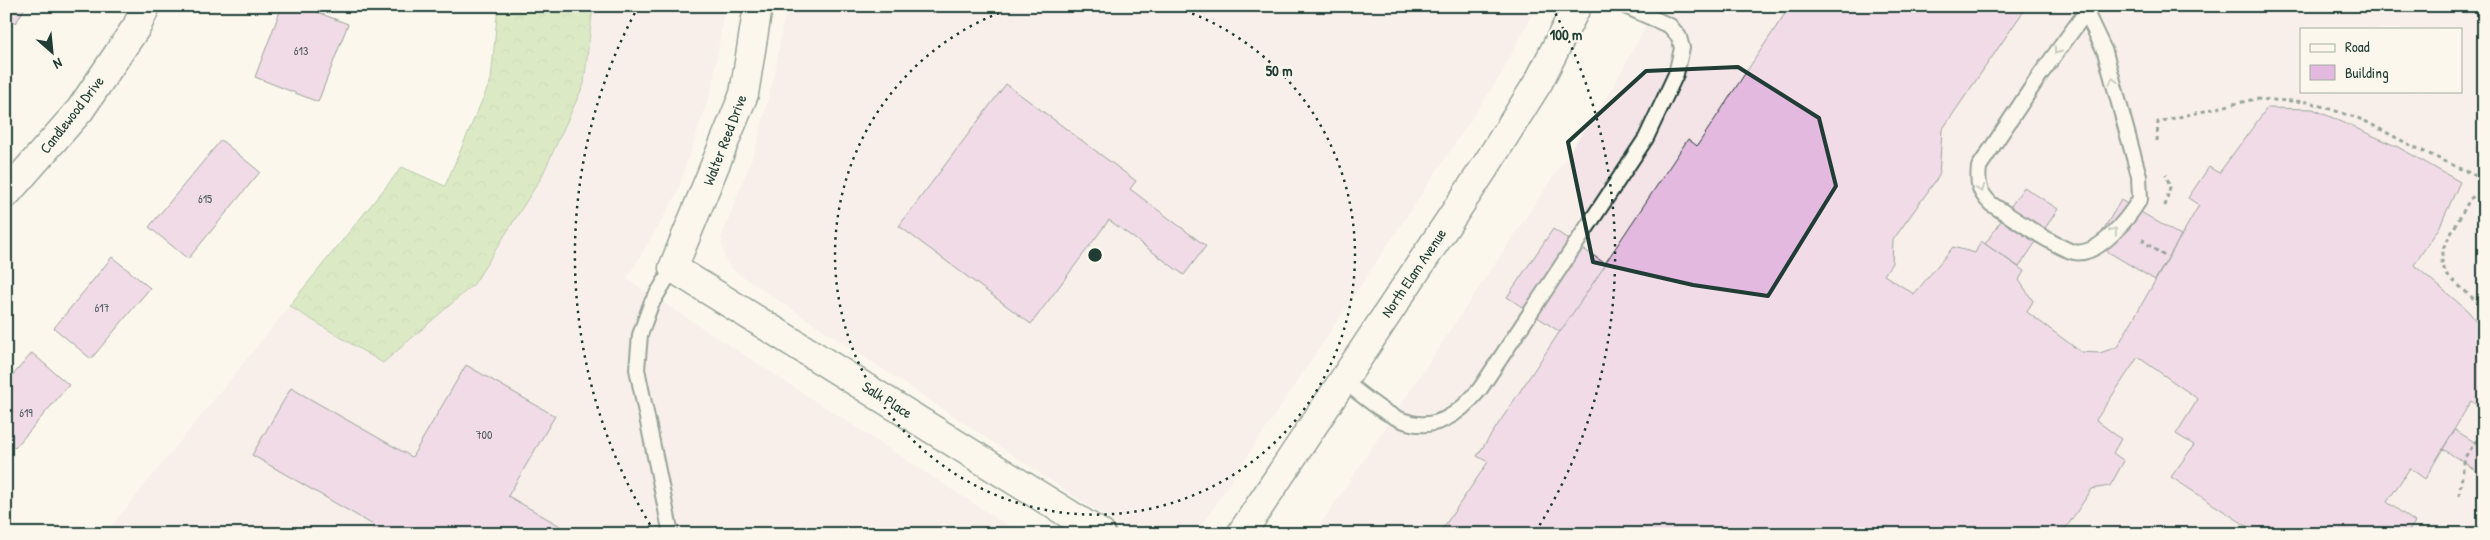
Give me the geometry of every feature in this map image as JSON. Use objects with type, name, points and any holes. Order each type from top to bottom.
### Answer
[{"type":"street","name":"Candlewood Drive","points":[[6,194],[80,110],[137,26],[146,6]]},
{"type":"street","name":"Walter Reed Drive","points":[[673,268],[744,94],[758,6]]},
{"type":"street","name":"North Elam Avenue","points":[[1240,534],[1539,81],[1577,6]]},
{"type":"street","name":"Salk Place","points":[[673,268],[1101,534]]},
{"type":"lane","points":[[1343,380],[1370,402],[1392,416],[1418,425],[1441,422],[1464,408],[1480,389],[1646,138],[1676,74],[1682,48],[1679,37],[1670,26],[1625,6]]},
{"type":"lane","points":[[2086,9],[2105,52],[2139,176],[2140,199],[2106,241],[2091,250],[2075,252],[1991,204],[1981,194],[1977,182],[1979,167],[2086,9]]},
{"type":"lane","points":[[671,534],[637,369],[640,335],[648,312],[673,268]]},
{"type":"path","points":[[2160,150],[2157,141],[2158,122],[2255,99],[2309,102],[2364,120],[2410,145],[2476,176],[2483,182],[2482,190],[2470,199],[2442,250],[2442,265],[2448,276],[2484,308]]},
{"type":"path","points":[[2163,210],[2168,202],[2170,187],[2165,169]]},
{"type":"path","points":[[2148,233],[2143,241],[2167,258]]},
{"type":"path","points":[[2458,496],[2465,457],[2484,430]]},
{"type":"highlighted area","points":[[1738,67],[1819,118],[1836,186],[1768,296],[1693,285],[1593,262],[1568,142],[1646,71]]},
{"type":"shaded area","points":[[498,6],[725,6],[712,88],[676,196],[627,279],[1021,534],[105,534],[402,167],[445,186],[491,80]]},
{"type":"shaded area","points":[[795,6],[1537,6],[1500,76],[1196,534],[1132,534],[731,269],[724,256],[721,238],[756,147],[776,68],[783,20]]},
{"type":"shaded area","points":[[1656,6],[2484,6],[2484,534],[1314,534],[1613,87]]},
{"type":"green space","points":[[498,6],[593,6],[584,84],[541,178],[474,284],[383,363],[289,306],[402,167],[445,186],[491,80]]},
{"type":"building","points":[[6,6],[26,6],[16,23],[6,18]]},
{"type":"building","points":[[282,6],[301,6],[348,24],[318,102],[255,77]]},
{"type":"building","points":[[1790,6],[2027,6],[1942,130],[1939,176],[1893,240],[1892,263],[1884,275],[1914,294],[1953,247],[1975,253],[1981,241],[2024,271],[2019,280],[2033,301],[2027,312],[2081,352],[2100,353],[2117,347],[2199,205],[2188,198],[2209,167],[2219,173],[2267,108],[2313,109],[2398,147],[2460,182],[2439,228],[2414,265],[2468,311],[2484,331],[2484,404],[2481,408],[2471,401],[2425,479],[2410,468],[2387,502],[2415,522],[2407,534],[2259,534],[2171,477],[2194,445],[2176,434],[2198,399],[2138,357],[2096,420],[2121,439],[2113,453],[2124,461],[2110,486],[2092,489],[2062,534],[1879,534],[1869,528],[1865,534],[1439,534],[1488,462],[1477,456],[1582,298],[1688,139],[1697,146]]},
{"type":"building","points":[[1006,84],[1136,181],[1130,189],[1206,246],[1184,275],[1109,220],[1031,324],[899,226]]},
{"type":"building","points":[[221,140],[260,172],[188,259],[149,227]]},
{"type":"building","points":[[2024,187],[2058,209],[2019,267],[1985,244]]},
{"type":"building","points":[[2121,200],[2181,236],[2155,280],[2095,244]]},
{"type":"building","points":[[1553,229],[1606,264],[1560,332],[1507,297]]},
{"type":"building","points":[[112,257],[150,288],[91,359],[54,328]]},
{"type":"building","points":[[32,353],[69,385],[15,448],[6,441],[6,383]]},
{"type":"building","points":[[466,365],[555,416],[508,496],[574,534],[371,534],[375,526],[252,455],[291,388],[412,457]]},
{"type":"building","points":[[2455,430],[2484,448],[2483,475],[2443,449]]}]
